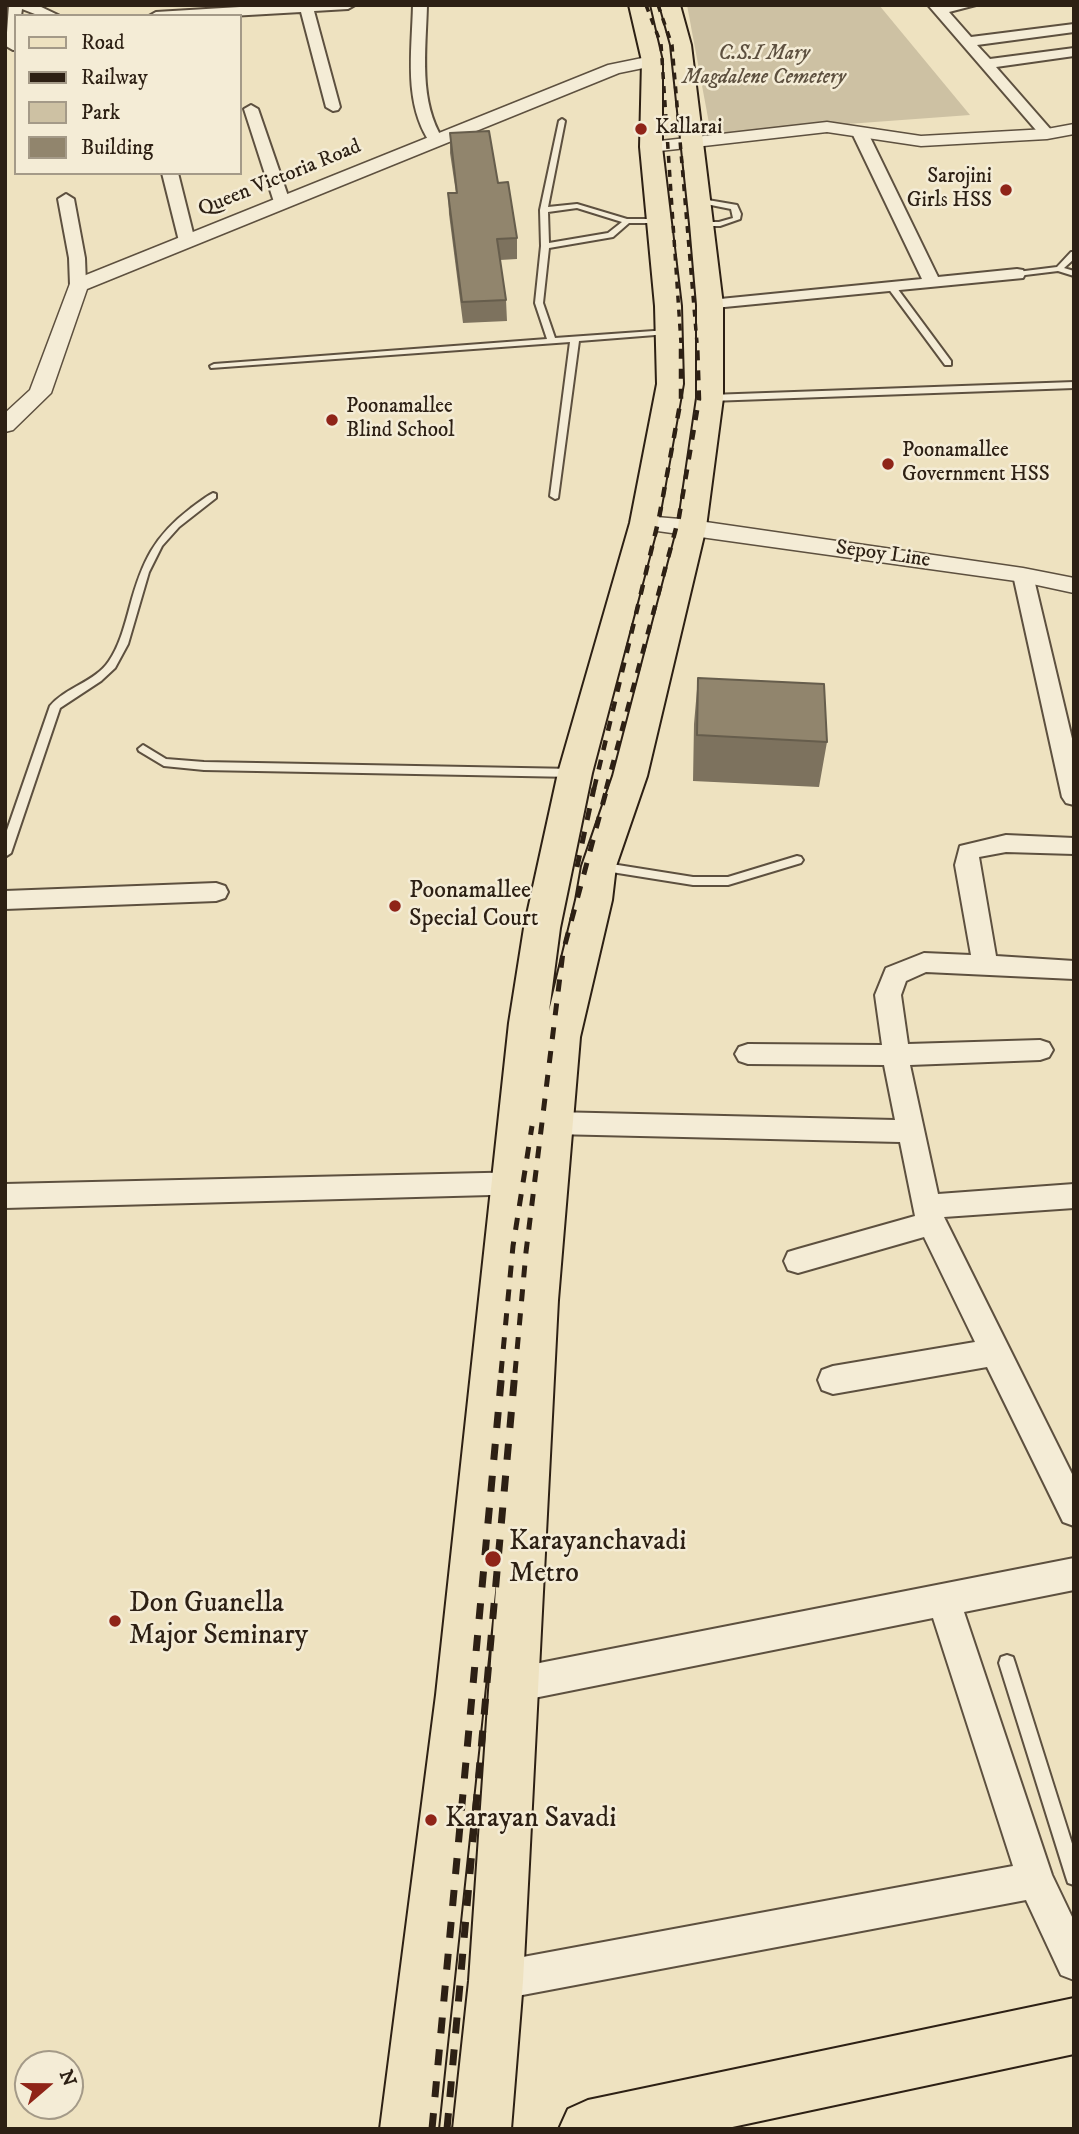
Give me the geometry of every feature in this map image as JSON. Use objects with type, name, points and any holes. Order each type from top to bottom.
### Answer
[{"type":"main road","points":[[409,2129],[461,1695],[510,1182],[538,955],[575,773],[644,523],[670,384],[668,332],[643,221],[651,147],[652,61],[639,5]]},
{"type":"main road","points":[[482,2129],[496,1981],[537,1300],[561,1037],[594,900],[599,866],[630,776],[692,527],[710,398],[710,305],[681,45],[670,5]]},
{"type":"main road","points":[[588,2129],[1074,2026]]},
{"type":"street","points":[[189,14],[348,5]]},
{"type":"street","points":[[420,5],[420,92],[428,132],[436,141]]},
{"type":"street","points":[[937,8],[969,5]]},
{"type":"street","points":[[17,7],[45,14]]},
{"type":"street","points":[[306,7],[333,107]]},
{"type":"street","points":[[937,8],[986,64],[1007,80],[1047,134]]},
{"type":"street","points":[[967,42],[1074,28]]},
{"type":"street","points":[[13,46],[14,36]]},
{"type":"street","points":[[986,64],[1074,52]]},
{"type":"street","name":"Queen Victoria Road","points":[[78,285],[614,69],[652,61]]},
{"type":"street","points":[[251,109],[282,202]]},
{"type":"street","points":[[651,147],[827,127],[921,141],[1047,134],[1074,129]]},
{"type":"street","points":[[860,133],[932,282]]},
{"type":"street","points":[[170,175],[187,241]]},
{"type":"street","points":[[5,425],[40,393],[78,285],[77,258],[66,199]]},
{"type":"street","points":[[710,305],[1017,274]]},
{"type":"street","name":"Sepoy Line","points":[[644,523],[692,527],[1023,575],[1074,586]]},
{"type":"street","points":[[1023,575],[1074,797]]},
{"type":"street","points":[[985,965],[967,865],[968,852],[982,846],[998,845],[1074,846]]},
{"type":"street","points":[[5,900],[216,892]]},
{"type":"street","points":[[1074,970],[924,962],[895,975],[888,995],[895,1055],[929,1215],[1074,1511]]},
{"type":"street","points":[[748,1054],[895,1055],[1040,1049]]},
{"type":"street","points":[[553,1123],[910,1131]]},
{"type":"street","points":[[5,1196],[510,1182],[547,1184]]},
{"type":"street","points":[[799,1261],[929,1215],[1074,1196]]},
{"type":"street","points":[[833,1380],[995,1352]]},
{"type":"street","points":[[514,1685],[944,1602],[1074,1574]]},
{"type":"street","points":[[944,1602],[1036,1880],[1074,1962]]},
{"type":"street","points":[[496,1981],[1036,1880]]},
{"type":"lane","points":[[552,340],[539,303],[545,246],[544,210],[562,121]]},
{"type":"lane","points":[[544,210],[577,206],[643,221]]},
{"type":"lane","points":[[545,246],[610,235],[643,221]]},
{"type":"lane","points":[[1059,269],[1074,254]]},
{"type":"lane","points":[[1017,274],[1059,269],[1074,274]]},
{"type":"lane","points":[[891,286],[948,363]]},
{"type":"lane","points":[[215,366],[668,332]]},
{"type":"lane","points":[[555,496],[575,338]]},
{"type":"lane","points":[[710,398],[1074,385]]},
{"type":"lane","points":[[5,853],[55,706],[68,694],[103,675],[117,658],[155,549],[174,527],[213,496]]},
{"type":"lane","points":[[143,749],[164,762],[204,766],[575,773]]},
{"type":"lane","points":[[599,866],[693,881],[728,881],[797,860]]},
{"type":"lane","points":[[1007,1663],[1074,1877]]},
{"type":"green space","name":"C.S.I Mary Magdalene Cemetery","points":[[687,5],[879,5],[970,115],[711,134]]},
{"type":"building","points":[[489,131],[498,183],[508,182],[517,238],[497,239],[506,300],[462,302],[448,193],[457,193],[450,133]]},
{"type":"building","points":[[698,678],[824,684],[827,742],[697,735]]},
{"type":"railway","points":[[646,5],[661,44],[681,343]]},
{"type":"railway","points":[[658,5],[672,45],[697,343]]},
{"type":"railway","points":[[606,789],[679,517],[699,399],[697,341]]},
{"type":"railway","points":[[594,789],[659,518],[681,399],[681,343]]},
{"type":"railway","points":[[577,867],[594,788]]},
{"type":"railway","points":[[515,1373],[526,1252],[563,952],[607,788]]},
{"type":"railway","points":[[501,1373],[513,1246],[532,1126]]},
{"type":"railway","points":[[432,2129],[502,1371]]},
{"type":"railway","points":[[447,2129],[515,1371]]},
{"type":"place","name":"Kallarai","points":[[641,129]]},
{"type":"place","name":"Sarojini Girls HSS","points":[[1006,190]]},
{"type":"place","name":"Poonamallee Blind School","points":[[332,420]]},
{"type":"place","name":"Poonamallee Government HSS","points":[[888,464]]},
{"type":"place","name":"Poonamallee Special Court","points":[[395,906]]},
{"type":"place","name":"Karayanchavadi Metro","points":[[493,1559]]},
{"type":"place","name":"Don Guanella Major Seminary","points":[[115,1621]]},
{"type":"place","name":"Karayan Savadi","points":[[431,1820]]}]
